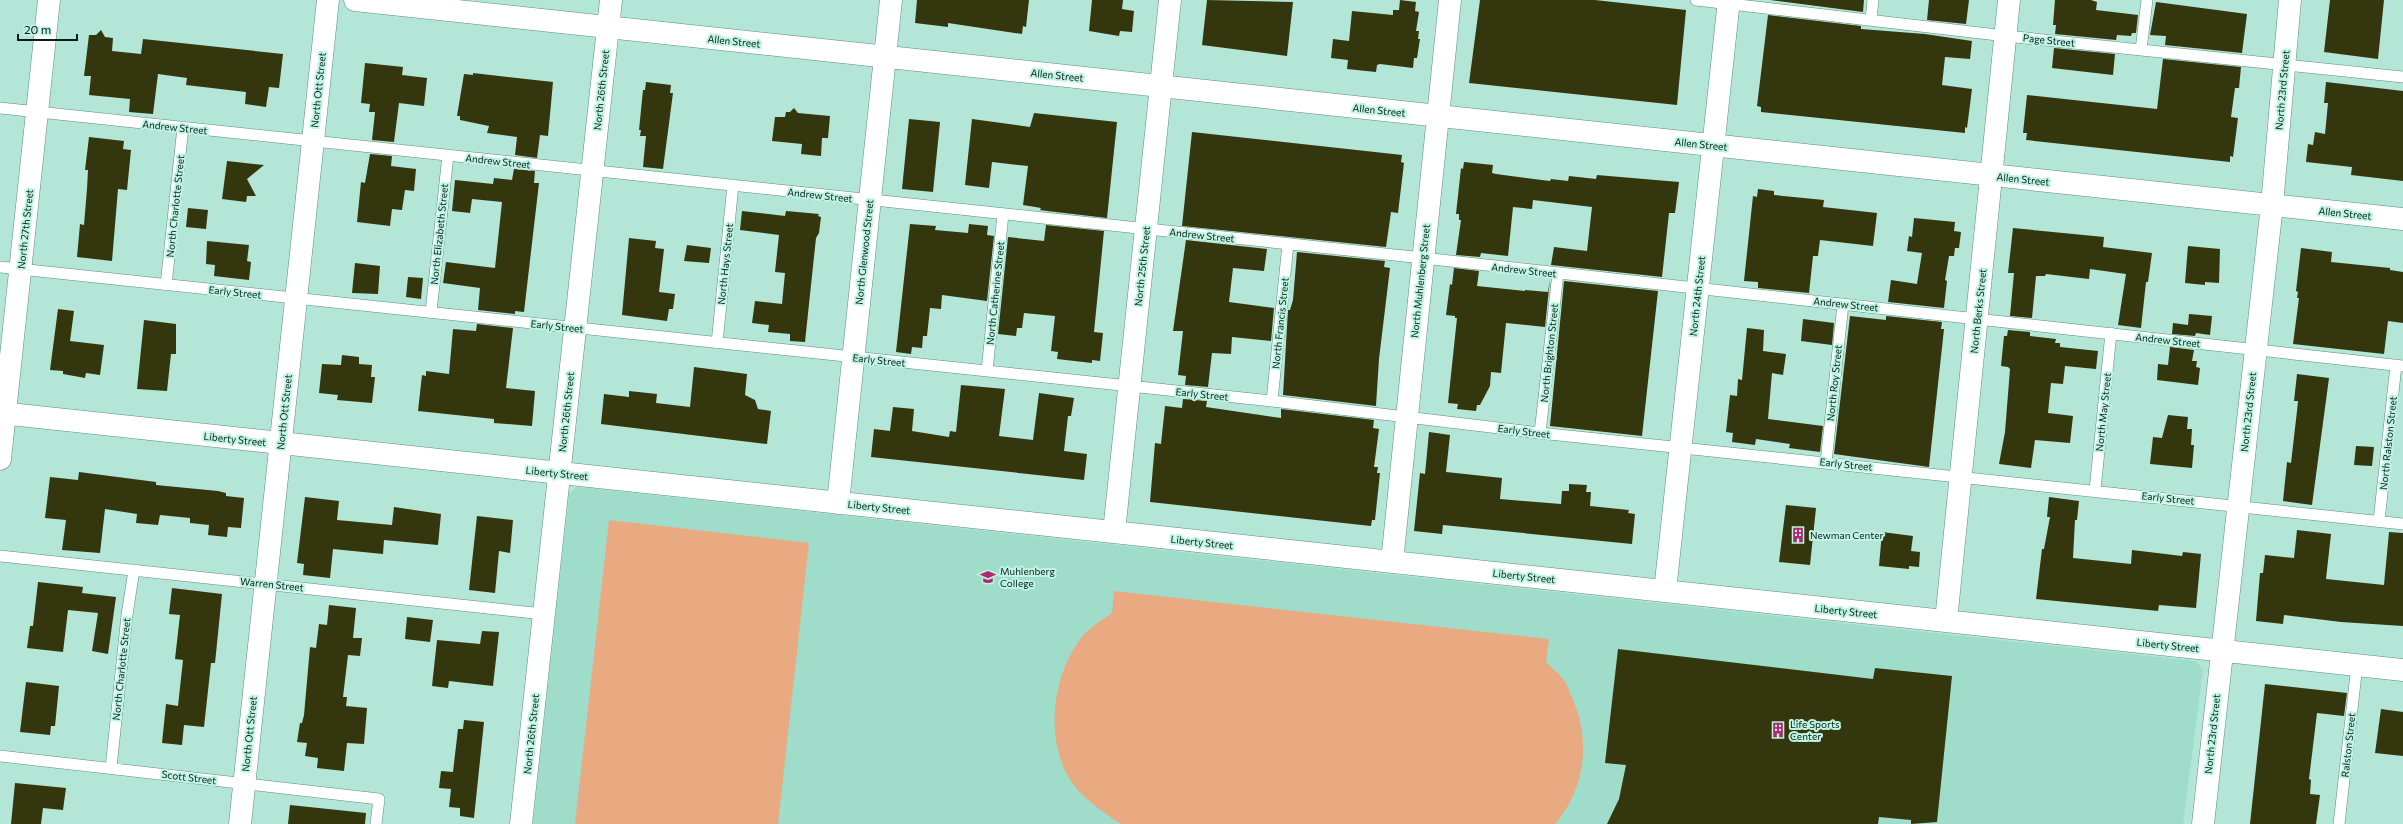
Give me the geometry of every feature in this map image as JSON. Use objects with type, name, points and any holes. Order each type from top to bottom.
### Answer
[{"type":"street","name":"North 27th Street","points":[[0,459],[10,268],[37,112],[49,0]]},
{"type":"street","name":"North Ott Street","points":[[240,824],[328,0]]},
{"type":"street","name":"Allen Street","points":[[355,0],[2403,219]]},
{"type":"street","name":"North 26th Street","points":[[521,824],[610,0]]},
{"type":"street","name":"North Glenwood Street","points":[[838,503],[891,0]]},
{"type":"street","name":"North 25th Street","points":[[1114,532],[1170,0]]},
{"type":"street","name":"North Muhlenberg Street","points":[[1392,562],[1450,0]]},
{"type":"street","name":"North Berks Street","points":[[1946,621],[2009,0]]},
{"type":"street","name":"North 23rd Street","points":[[2203,824],[2221,651],[2272,205],[2290,0]]},
{"type":"street","name":"North 24th Street","points":[[1665,591],[1729,2]]},
{"type":"street","name":"Liberty Street","points":[[2,414],[2403,670]]},
{"type":"lane","name":"Page Street","points":[[1696,0],[1729,2],[2006,36],[2403,77]]},
{"type":"lane","points":[[1871,20],[1872,0]]},
{"type":"lane","points":[[2141,50],[2147,0]]},
{"type":"lane","name":"Andrew Street","points":[[0,108],[1423,258],[2400,366]]},
{"type":"lane","name":"North Charlotte Street","points":[[166,284],[183,127]]},
{"type":"lane","name":"North Elizabeth Street","points":[[431,312],[448,155]]},
{"type":"lane","name":"North Hays Street","points":[[717,343],[733,186]]},
{"type":"lane","name":"North Catherine Street","points":[[987,371],[1003,214]]},
{"type":"lane","name":"North Francis Street","points":[[1272,401],[1288,244]]},
{"type":"lane","name":"Early Street","points":[[10,268],[1272,401],[1540,433],[2238,505],[2403,524]]},
{"type":"lane","name":"North Brighton Street","points":[[1540,433],[1558,273]]},
{"type":"lane","name":"North Roy Street","points":[[1826,462],[1843,304]]},
{"type":"lane","name":"North May Street","points":[[2095,490],[2111,333]]},
{"type":"lane","name":"North Ralston Street","points":[[2379,521],[2400,366]]},
{"type":"lane","name":"Warren Street","points":[[0,556],[544,614]]},
{"type":"lane","name":"North Charlotte Street","points":[[111,768],[127,615],[134,570]]},
{"type":"lane","name":"Ralston Street","points":[[2339,824],[2357,665]]},
{"type":"lane","name":"Scott Street","points":[[0,756],[379,799],[376,824]]},
{"type":"shaded area","name":"Muhlenberg College","points":[[577,487],[2195,661],[2203,669],[2183,824],[533,824],[569,494]]},
{"type":"shaded area","points":[[609,520],[809,543],[778,824],[575,824]]},
{"type":"shaded area","points":[[1114,591],[1549,639],[1546,662],[1564,680],[1579,716],[1582,732],[1582,765],[1579,781],[1573,796],[1565,811],[1555,824],[1121,824],[1103,812],[1076,788],[1066,771],[1059,753],[1055,733],[1055,712],[1063,672],[1071,654],[1084,634],[1112,613]]},
{"type":"building","points":[[917,0],[1029,0],[1026,27],[1023,26],[1022,34],[948,23],[948,27],[915,23]]},
{"type":"building","points":[[1092,0],[1123,0],[1122,9],[1134,11],[1132,32],[1120,31],[1119,36],[1089,31]]},
{"type":"building","points":[[1207,0],[1293,2],[1287,56],[1202,45]]},
{"type":"building","points":[[1400,0],[1416,2],[1415,11],[1419,12],[1416,31],[1419,31],[1418,39],[1420,39],[1417,58],[1414,58],[1413,68],[1380,64],[1377,65],[1376,72],[1347,69],[1348,60],[1331,58],[1333,39],[1349,41],[1352,11],[1393,15],[1393,10],[1399,10]]},
{"type":"building","points":[[1480,0],[1595,0],[1686,10],[1677,105],[1469,83]]},
{"type":"building","points":[[1770,0],[1864,0],[1863,12]]},
{"type":"building","points":[[1929,0],[1969,0],[1966,24],[1927,20]]},
{"type":"building","points":[[2055,0],[2091,0],[2097,2],[2096,10],[2138,15],[2136,33],[2132,33],[2131,36],[2117,35],[2116,40],[2055,34],[2056,25],[2053,25]]},
{"type":"building","points":[[2330,0],[2384,0],[2378,59],[2324,52]]},
{"type":"building","points":[[2156,2],[2247,14],[2242,53],[2165,45],[2166,36],[2150,35]]},
{"type":"building","points":[[1768,15],[1861,26],[1861,29],[1925,34],[1972,41],[1970,59],[1945,57],[1942,85],[1972,89],[1965,133],[1761,112],[1761,107],[1757,106]]},
{"type":"building","points":[[101,30],[105,37],[113,38],[112,51],[141,54],[143,39],[283,54],[279,88],[269,87],[266,107],[245,104],[246,92],[186,85],[187,78],[158,74],[153,114],[129,112],[130,99],[89,95],[91,76],[84,76],[89,35],[96,35]]},
{"type":"building","points":[[2054,48],[2115,54],[2113,75],[2052,68]]},
{"type":"building","points":[[2163,59],[2241,67],[2239,88],[2235,88],[2231,117],[2238,118],[2233,157],[2230,156],[2230,162],[2026,140],[2027,133],[2023,133],[2027,95],[2157,109]]},
{"type":"building","points":[[365,63],[403,67],[402,75],[427,78],[424,106],[399,103],[394,142],[372,140],[375,112],[369,112],[370,104],[361,103]]},
{"type":"building","points":[[473,73],[553,82],[548,136],[540,135],[537,158],[515,155],[517,137],[487,133],[489,126],[460,120],[460,116],[457,116],[464,74],[473,75]]},
{"type":"building","points":[[646,82],[671,85],[670,93],[673,93],[663,169],[643,167],[646,136],[640,136],[641,130],[639,130],[643,90],[645,90]]},
{"type":"building","points":[[2326,82],[2403,91],[2403,181],[2351,175],[2352,167],[2306,162],[2308,144],[2313,145],[2315,132],[2325,134],[2328,103],[2324,103]]},
{"type":"building","points":[[794,108],[798,113],[830,116],[828,138],[822,138],[821,156],[801,154],[802,144],[772,141],[775,117],[785,117],[786,112],[790,112]]},
{"type":"building","points":[[1034,113],[1117,122],[1107,218],[1040,210],[1041,208],[1023,205],[1028,166],[992,162],[989,188],[965,185],[972,119],[1030,127]]},
{"type":"building","points":[[909,119],[940,122],[933,192],[902,189]]},
{"type":"building","points":[[1192,132],[1402,155],[1401,162],[1404,163],[1398,213],[1391,212],[1386,247],[1182,226]]},
{"type":"building","points":[[89,137],[124,141],[123,149],[131,150],[127,190],[118,189],[112,261],[77,257],[80,224],[84,225],[88,170],[85,170]]},
{"type":"building","points":[[370,154],[392,156],[391,166],[416,169],[414,191],[405,190],[402,210],[392,209],[390,226],[357,222],[361,182],[365,183]]},
{"type":"building","points":[[227,161],[264,165],[247,179],[256,196],[247,196],[246,202],[222,199]]},
{"type":"building","points":[[1464,162],[1493,165],[1492,173],[1496,174],[1550,181],[1551,179],[1568,181],[1569,176],[1596,179],[1597,175],[1679,182],[1675,213],[1669,213],[1662,277],[1551,265],[1554,247],[1587,251],[1592,207],[1533,200],[1532,209],[1513,207],[1508,256],[1481,253],[1480,257],[1456,255],[1461,220],[1459,220],[1459,214],[1456,214],[1461,168],[1463,169]]},
{"type":"building","points":[[514,169],[535,171],[534,183],[539,183],[524,312],[515,311],[515,314],[478,310],[480,288],[443,283],[446,262],[495,268],[502,202],[472,199],[470,213],[452,211],[455,180],[493,184],[494,178],[512,180]]},
{"type":"building","points":[[1758,189],[1774,191],[1774,195],[1824,200],[1823,207],[1877,213],[1873,246],[1820,240],[1818,256],[1813,256],[1809,293],[1758,288],[1758,282],[1744,281],[1753,196],[1757,197]]},
{"type":"building","points":[[188,208],[208,210],[206,229],[186,227]]},
{"type":"building","points":[[742,211],[785,216],[786,211],[819,214],[818,216],[821,217],[819,233],[816,238],[805,342],[790,341],[790,334],[768,332],[769,325],[752,323],[755,301],[782,304],[785,273],[775,272],[779,235],[740,230]]},
{"type":"building","points":[[1914,218],[1955,222],[1954,231],[1961,232],[1959,248],[1955,248],[1954,256],[1949,256],[1945,280],[1947,281],[1944,308],[1888,302],[1891,280],[1917,284],[1922,253],[1907,251],[1909,236],[1912,237]]},
{"type":"building","points":[[910,224],[936,226],[935,230],[968,233],[969,224],[988,226],[987,235],[994,236],[987,301],[942,295],[941,309],[930,308],[927,336],[923,336],[922,348],[912,347],[911,354],[896,352]]},
{"type":"building","points":[[1046,225],[1104,231],[1094,332],[1103,333],[1100,361],[1092,360],[1092,363],[1057,359],[1058,352],[1051,351],[1055,316],[1024,313],[1022,328],[1017,328],[1016,336],[998,334],[1008,237],[1044,241]]},
{"type":"building","points":[[2013,228],[2104,237],[2103,247],[2152,253],[2148,282],[2146,282],[2141,328],[2118,325],[2126,274],[2090,269],[2089,279],[2046,274],[2045,276],[2036,276],[2032,318],[2010,316],[2014,273],[2008,273]]},
{"type":"building","points":[[629,238],[656,241],[655,248],[664,249],[659,292],[675,294],[673,309],[669,309],[667,321],[622,315]]},
{"type":"building","points":[[1186,240],[1267,249],[1264,271],[1233,268],[1229,302],[1274,308],[1271,341],[1232,337],[1231,354],[1212,353],[1208,387],[1185,385],[1186,376],[1178,375],[1183,331],[1173,331]]},
{"type":"building","points":[[207,241],[249,245],[247,261],[251,262],[249,280],[214,276],[215,265],[206,264]]},
{"type":"building","points":[[687,245],[711,248],[709,263],[684,261]]},
{"type":"building","points":[[2188,246],[2220,249],[2219,283],[2205,282],[2205,285],[2185,283]]},
{"type":"building","points":[[2301,248],[2332,252],[2331,262],[2390,268],[2390,270],[2403,272],[2403,323],[2388,321],[2384,354],[2293,344],[2299,298],[2297,298],[2298,292],[2296,291]]},
{"type":"building","points":[[1297,252],[1385,261],[1384,267],[1390,268],[1379,359],[1376,406],[1283,395],[1288,310],[1290,310],[1293,300]]},
{"type":"building","points":[[355,263],[380,266],[378,294],[352,293]]},
{"type":"building","points":[[1454,268],[1479,271],[1477,286],[1548,292],[1550,279],[1545,327],[1506,323],[1501,373],[1491,372],[1490,386],[1480,405],[1477,405],[1476,411],[1457,409],[1458,404],[1448,403],[1457,318],[1455,318],[1455,316],[1446,315],[1450,284],[1452,285]]},
{"type":"building","points":[[408,277],[423,278],[421,299],[406,297]]},
{"type":"building","points":[[1564,281],[1658,291],[1642,436],[1550,426]]},
{"type":"building","points":[[58,309],[74,311],[70,341],[104,345],[100,375],[86,373],[85,378],[63,374],[63,371],[50,370]]},
{"type":"building","points":[[2189,314],[2212,316],[2210,335],[2196,333],[2195,336],[2172,334],[2173,323],[2188,325]]},
{"type":"building","points":[[1850,316],[1886,320],[1886,316],[1942,322],[1941,329],[1944,329],[1929,467],[1834,454]]},
{"type":"building","points":[[1803,319],[1834,323],[1832,345],[1801,341]]},
{"type":"building","points":[[144,320],[176,324],[176,354],[171,354],[167,391],[137,389]]},
{"type":"building","points":[[477,324],[513,328],[506,388],[535,391],[532,426],[494,423],[494,419],[418,411],[422,375],[426,376],[426,371],[449,374],[453,329],[476,331]]},
{"type":"building","points":[[1747,328],[1764,330],[1763,351],[1786,354],[1783,375],[1772,373],[1768,419],[1823,426],[1820,452],[1789,448],[1790,444],[1756,439],[1755,445],[1732,442],[1733,433],[1726,432],[1730,395],[1737,396],[1738,379],[1742,380]]},
{"type":"building","points":[[2008,330],[2030,332],[2030,336],[2056,339],[2055,343],[2060,343],[2060,347],[2098,351],[2096,369],[2065,366],[2063,384],[2051,383],[2048,413],[2073,416],[2070,443],[2035,440],[2031,468],[1999,464],[2005,432],[2010,369],[2008,367],[2001,366],[2004,336],[2007,336]]},
{"type":"building","points":[[2170,347],[2194,350],[2192,361],[2197,361],[2196,367],[2200,368],[2198,385],[2157,380],[2158,364],[2168,365]]},
{"type":"building","points":[[342,355],[359,357],[359,364],[372,365],[371,377],[375,377],[372,403],[337,400],[338,395],[319,393],[322,364],[341,365]]},
{"type":"building","points":[[694,367],[747,374],[745,395],[755,400],[758,409],[771,411],[767,444],[601,424],[604,394],[629,397],[629,391],[657,394],[656,403],[690,407]]},
{"type":"building","points":[[2297,374],[2329,378],[2312,505],[2283,501],[2287,462],[2291,463],[2297,411],[2298,401],[2294,401]]},
{"type":"building","points":[[961,385],[1005,389],[999,436],[1033,440],[1039,393],[1074,398],[1071,416],[1068,416],[1064,451],[1087,454],[1084,480],[871,457],[874,429],[890,431],[893,407],[914,409],[912,431],[949,437],[950,431],[956,432]]},
{"type":"building","points":[[1183,399],[1207,401],[1206,407],[1281,418],[1281,409],[1374,420],[1373,428],[1379,429],[1374,467],[1378,467],[1377,473],[1380,473],[1375,520],[1372,520],[1371,526],[1150,502],[1155,443],[1161,444],[1165,406],[1182,408]]},
{"type":"building","points":[[2168,415],[2188,417],[2187,429],[2192,429],[2191,445],[2194,445],[2192,468],[2150,464],[2153,437],[2162,438]]},
{"type":"building","points":[[1429,432],[1450,435],[1446,472],[1502,478],[1500,499],[1561,504],[1562,491],[1569,491],[1569,484],[1587,485],[1586,492],[1591,492],[1590,506],[1629,510],[1628,513],[1635,514],[1632,544],[1443,525],[1442,534],[1414,531],[1420,473],[1425,474]]},
{"type":"building","points":[[2356,446],[2374,447],[2372,466],[2354,465]]},
{"type":"building","points":[[79,472],[156,482],[156,485],[218,491],[226,493],[226,496],[244,498],[241,528],[228,527],[227,537],[208,535],[209,525],[190,523],[190,518],[160,515],[158,525],[136,523],[137,514],[105,509],[100,553],[62,550],[66,520],[45,518],[50,477],[78,480]]},
{"type":"building","points":[[305,497],[339,501],[337,520],[392,525],[394,507],[441,514],[438,545],[384,540],[383,554],[333,549],[330,578],[303,575],[304,564],[297,563]]},
{"type":"building","points":[[2049,497],[2079,501],[2077,520],[2075,520],[2073,558],[2131,564],[2132,550],[2182,556],[2183,552],[2201,554],[2196,608],[2159,605],[2158,611],[2036,599],[2042,549],[2044,549],[2050,517],[2047,517]]},
{"type":"building","name":"Newman Center","points":[[1786,505],[1816,508],[1810,565],[1779,562]]},
{"type":"building","points":[[477,516],[513,520],[510,553],[499,551],[495,593],[469,590]]},
{"type":"building","points":[[2297,530],[2331,534],[2326,579],[2384,585],[2389,532],[2403,533],[2403,626],[2341,622],[2284,615],[2283,624],[2256,621],[2260,573],[2263,573],[2265,555],[2294,558]]},
{"type":"building","points":[[1882,532],[1913,536],[1911,551],[1920,552],[1919,567],[1909,566],[1909,569],[1879,566]]},
{"type":"building","points":[[38,582],[83,587],[82,593],[116,597],[108,654],[92,651],[98,613],[68,610],[63,652],[27,648],[30,626],[33,626]]},
{"type":"building","points":[[172,588],[222,594],[215,663],[211,663],[204,727],[184,725],[182,745],[162,743],[166,704],[178,706],[183,660],[175,659],[180,615],[169,614]]},
{"type":"building","points":[[329,605],[356,608],[353,638],[362,638],[360,656],[348,655],[343,697],[347,697],[346,706],[367,708],[364,744],[347,743],[344,771],[317,768],[318,758],[305,756],[307,743],[297,742],[300,723],[302,723],[304,715],[310,647],[316,648],[319,624],[327,625]]},
{"type":"building","points":[[407,617],[433,620],[430,642],[405,639]]},
{"type":"building","points":[[482,631],[499,632],[493,686],[449,681],[448,688],[432,686],[437,640],[480,644]]},
{"type":"building","name":"Life Sports Center","points":[[1618,649],[1873,679],[1875,668],[1952,676],[1937,822],[1911,824],[1911,820],[1879,817],[1878,824],[1607,824],[1619,799],[1626,765],[1605,763]]},
{"type":"building","points":[[26,682],[59,686],[55,726],[51,726],[50,735],[20,732]]},
{"type":"building","points":[[2265,684],[2347,693],[2344,716],[2317,713],[2309,779],[2311,780],[2310,794],[2320,795],[2316,824],[2250,824]]},
{"type":"building","points":[[2381,709],[2403,712],[2403,756],[2375,753]]},
{"type":"building","points":[[464,720],[484,722],[474,818],[460,816],[460,808],[449,807],[451,789],[439,788],[441,771],[453,772],[458,729],[463,729]]},
{"type":"building","points":[[15,783],[66,788],[63,810],[43,808],[41,824],[11,824]]},
{"type":"building","points":[[290,805],[366,813],[365,824],[288,824]]},
{"type":"place","name":"Newman Center","points":[[1798,535]]},
{"type":"place","name":"Muhlenberg College","points":[[988,577]]},
{"type":"place","name":"Life Sports Center","points":[[1778,730]]}]
